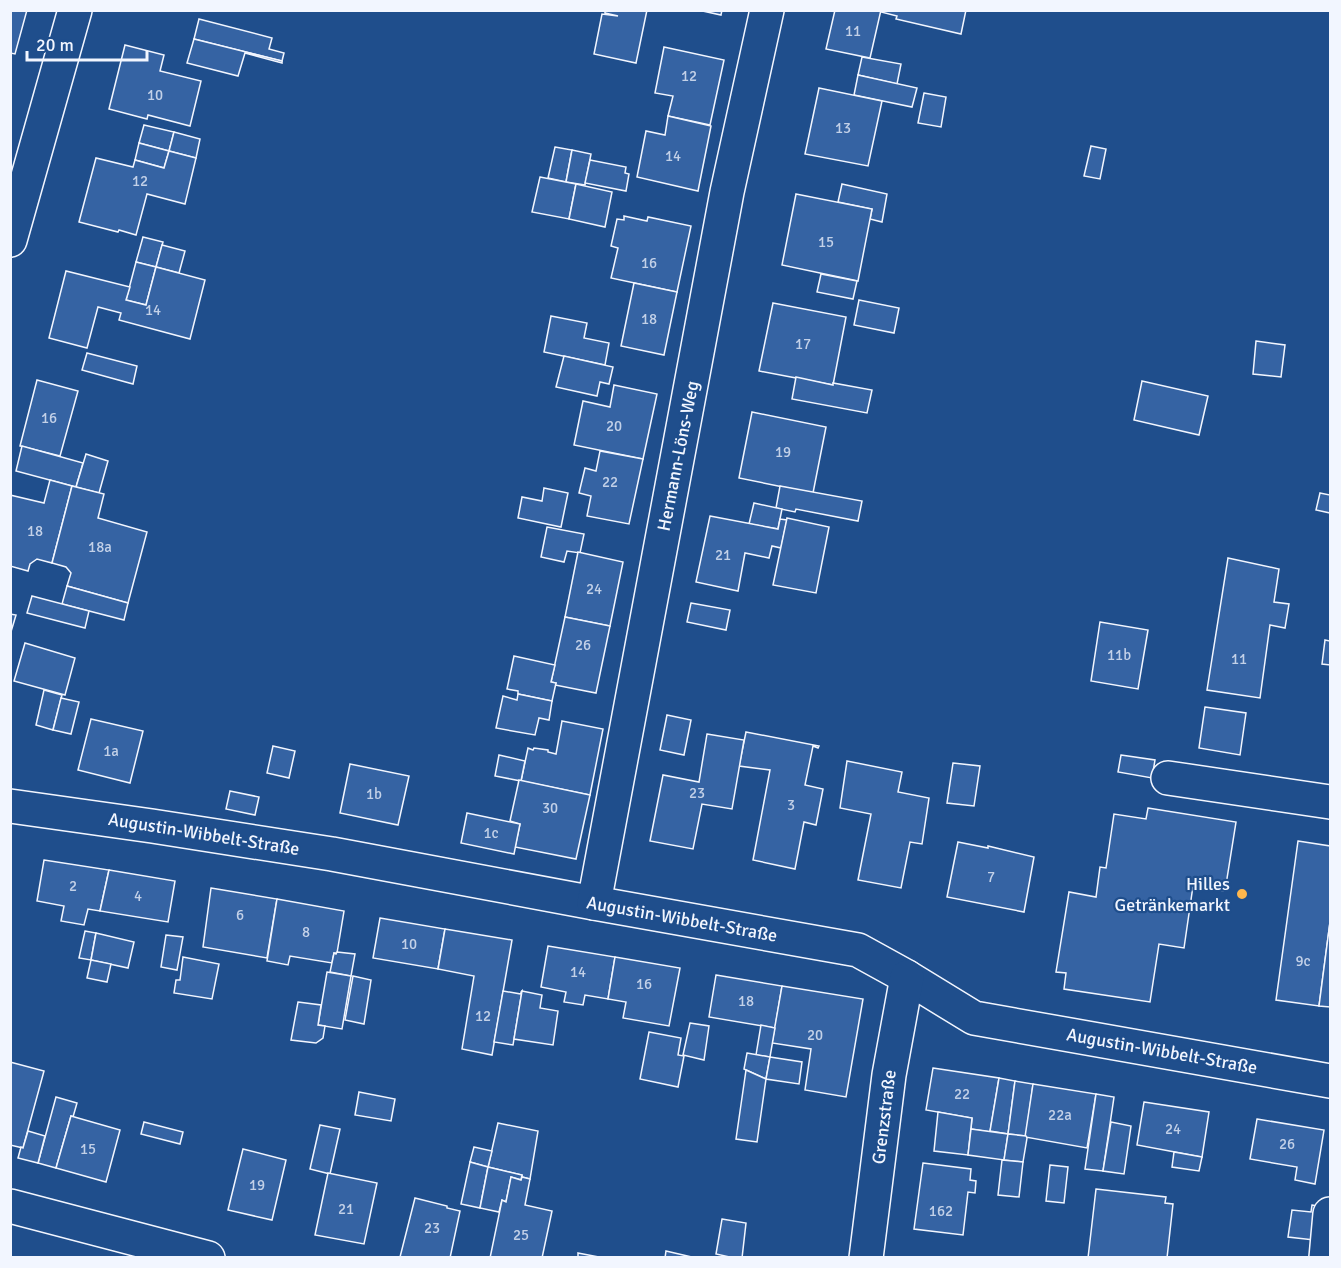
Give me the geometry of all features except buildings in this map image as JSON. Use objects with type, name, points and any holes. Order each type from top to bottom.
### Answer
[{"type":"street","points":[[10,240],[75,10]]},
{"type":"street","name":"Hermann-Löns-Weg","points":[[594,903],[725,204],[767,10]]},
{"type":"street","points":[[1168,778],[1330,802]]},
{"type":"street","name":"Augustin-Wibbelt-Straße","points":[[13,815],[152,826],[332,854],[858,950],[974,1018],[1330,1081]]},
{"type":"street","name":"Grenzstraße","points":[[867,1257],[889,1075],[907,977]]},
{"type":"street","points":[[10,1206],[208,1257]]},
{"type":"street","points":[[1326,1257],[1330,1214]]},
{"type":"place","name":"Hilles Getränkemarkt","points":[[1242,894]]}]
